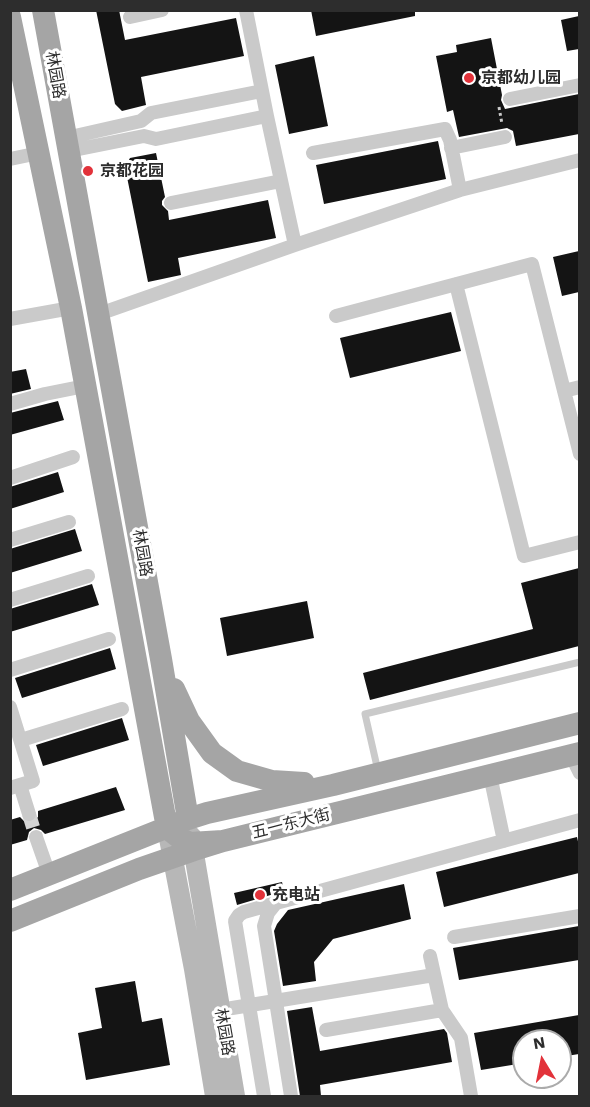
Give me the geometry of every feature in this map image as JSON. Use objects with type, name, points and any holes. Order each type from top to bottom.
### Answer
[{"type":"main road","name":"林园路","points":[[43,10],[188,819],[186,850],[194,969],[215,1096]]},
{"type":"main road","name":"林园路","points":[[10,17],[71,308],[167,828]]},
{"type":"main road","points":[[161,659],[189,721],[212,753],[237,771],[272,781],[333,785]]},
{"type":"main road","name":"五一东大街","points":[[10,890],[207,813],[333,785],[579,723]]},
{"type":"main road","name":"五一东大街","points":[[10,921],[186,850],[490,775],[577,760]]},
{"type":"main road","points":[[167,828],[181,839],[186,850]]},
{"type":"main road","name":"林园路","points":[[186,850],[220,1010],[235,1096]]},
{"type":"street","points":[[130,17],[162,10]]},
{"type":"street","points":[[246,10],[295,245]]},
{"type":"street","points":[[510,99],[579,85]]},
{"type":"street","points":[[67,145],[141,121],[151,113],[262,91]]},
{"type":"street","points":[[67,145],[144,136],[156,139],[267,116]]},
{"type":"street","points":[[313,153],[445,129],[448,133],[460,190]]},
{"type":"street","points":[[451,148],[505,137]]},
{"type":"street","points":[[10,159],[39,153]]},
{"type":"street","points":[[99,314],[460,190],[579,160]]},
{"type":"street","points":[[171,203],[281,181]]},
{"type":"street","points":[[336,316],[532,264],[579,454]]},
{"type":"street","points":[[456,284],[524,556],[579,542]]},
{"type":"street","points":[[10,319],[71,308]]},
{"type":"street","points":[[10,404],[85,386]]},
{"type":"street","points":[[564,391],[579,387]]},
{"type":"street","points":[[10,478],[73,458]]},
{"type":"street","points":[[10,540],[69,522]]},
{"type":"street","points":[[10,600],[88,576]]},
{"type":"street","points":[[10,670],[109,639]]},
{"type":"street","points":[[10,707],[33,781],[16,794],[28,814]]},
{"type":"street","points":[[21,740],[122,709]]},
{"type":"street","points":[[490,775],[504,841]]},
{"type":"street","points":[[264,1096],[235,921],[239,915],[243,912],[579,820]]},
{"type":"street","points":[[36,837],[49,874]]},
{"type":"street","points":[[276,903],[268,913],[264,926],[291,1096]]},
{"type":"street","points":[[454,937],[579,916]]},
{"type":"street","points":[[430,956],[442,1010],[461,1038],[471,1096]]},
{"type":"street","points":[[220,1010],[434,975]]},
{"type":"street","points":[[326,1030],[442,1010]]},
{"type":"lane","points":[[379,773],[365,714],[579,662]]},
{"type":"path","points":[[505,137],[499,107],[511,104],[510,99]]},
{"type":"building","points":[[96,10],[119,10],[125,40],[236,18],[244,56],[141,77],[146,105],[122,111],[115,104]]},
{"type":"building","points":[[311,10],[415,10],[415,16],[316,36]]},
{"type":"building","points":[[579,16],[579,49],[567,51],[561,20]]},
{"type":"building","points":[[491,38],[501,100],[505,109],[579,94],[579,134],[516,146],[513,131],[507,128],[459,137],[453,110],[447,112],[436,56],[457,52],[456,45]]},
{"type":"building","points":[[314,56],[328,126],[289,134],[275,65]]},
{"type":"building","points":[[438,141],[446,179],[324,204],[316,165]]},
{"type":"building","points":[[156,153],[165,197],[162,205],[168,211],[169,220],[268,200],[276,238],[178,258],[181,275],[148,282],[125,167],[130,158]]},
{"type":"building","points":[[579,251],[579,292],[562,296],[553,257]]},
{"type":"building","points":[[451,312],[461,351],[350,378],[340,338]]},
{"type":"building","points":[[26,369],[31,389],[10,394],[10,372]]},
{"type":"building","points":[[58,401],[64,420],[10,435],[10,413]]},
{"type":"building","points":[[58,472],[64,492],[10,509],[10,487]]},
{"type":"building","points":[[75,529],[82,551],[10,573],[10,549]]},
{"type":"building","points":[[579,568],[579,646],[370,700],[363,673],[533,629],[521,583]]},
{"type":"building","points":[[92,584],[99,605],[10,632],[10,609]]},
{"type":"building","points":[[307,601],[314,638],[227,656],[220,618]]},
{"type":"building","points":[[110,648],[116,669],[22,698],[15,678]]},
{"type":"building","points":[[122,718],[129,740],[43,766],[36,745]]},
{"type":"building","points":[[116,787],[125,810],[45,834],[34,828],[29,832],[27,840],[10,845],[10,820],[20,817],[26,823],[32,822],[38,817],[38,811]]},
{"type":"building","points":[[577,837],[579,873],[444,907],[436,872]]},
{"type":"building","name":"充电站","points":[[282,882],[284,891],[237,905],[234,893]]},
{"type":"building","points":[[404,884],[411,919],[333,939],[314,962],[316,981],[283,986],[274,931],[288,910]]},
{"type":"building","points":[[579,926],[579,960],[459,980],[453,948]]},
{"type":"building","points":[[135,981],[142,1022],[162,1018],[170,1065],[86,1080],[78,1033],[102,1028],[95,988]]},
{"type":"building","points":[[312,1007],[320,1051],[444,1029],[447,1033],[452,1062],[320,1085],[321,1096],[300,1096],[287,1011]]},
{"type":"building","points":[[579,1015],[579,1054],[572,1055],[572,1029],[512,1029],[512,1065],[481,1070],[474,1033]]},
{"type":"tunnel","points":[[29,814],[36,837]]},
{"type":"place","name":"京都幼儿园","points":[[469,78]]},
{"type":"place","name":"京都花园","points":[[88,171]]},
{"type":"place","name":"充电站","points":[[260,895]]}]
